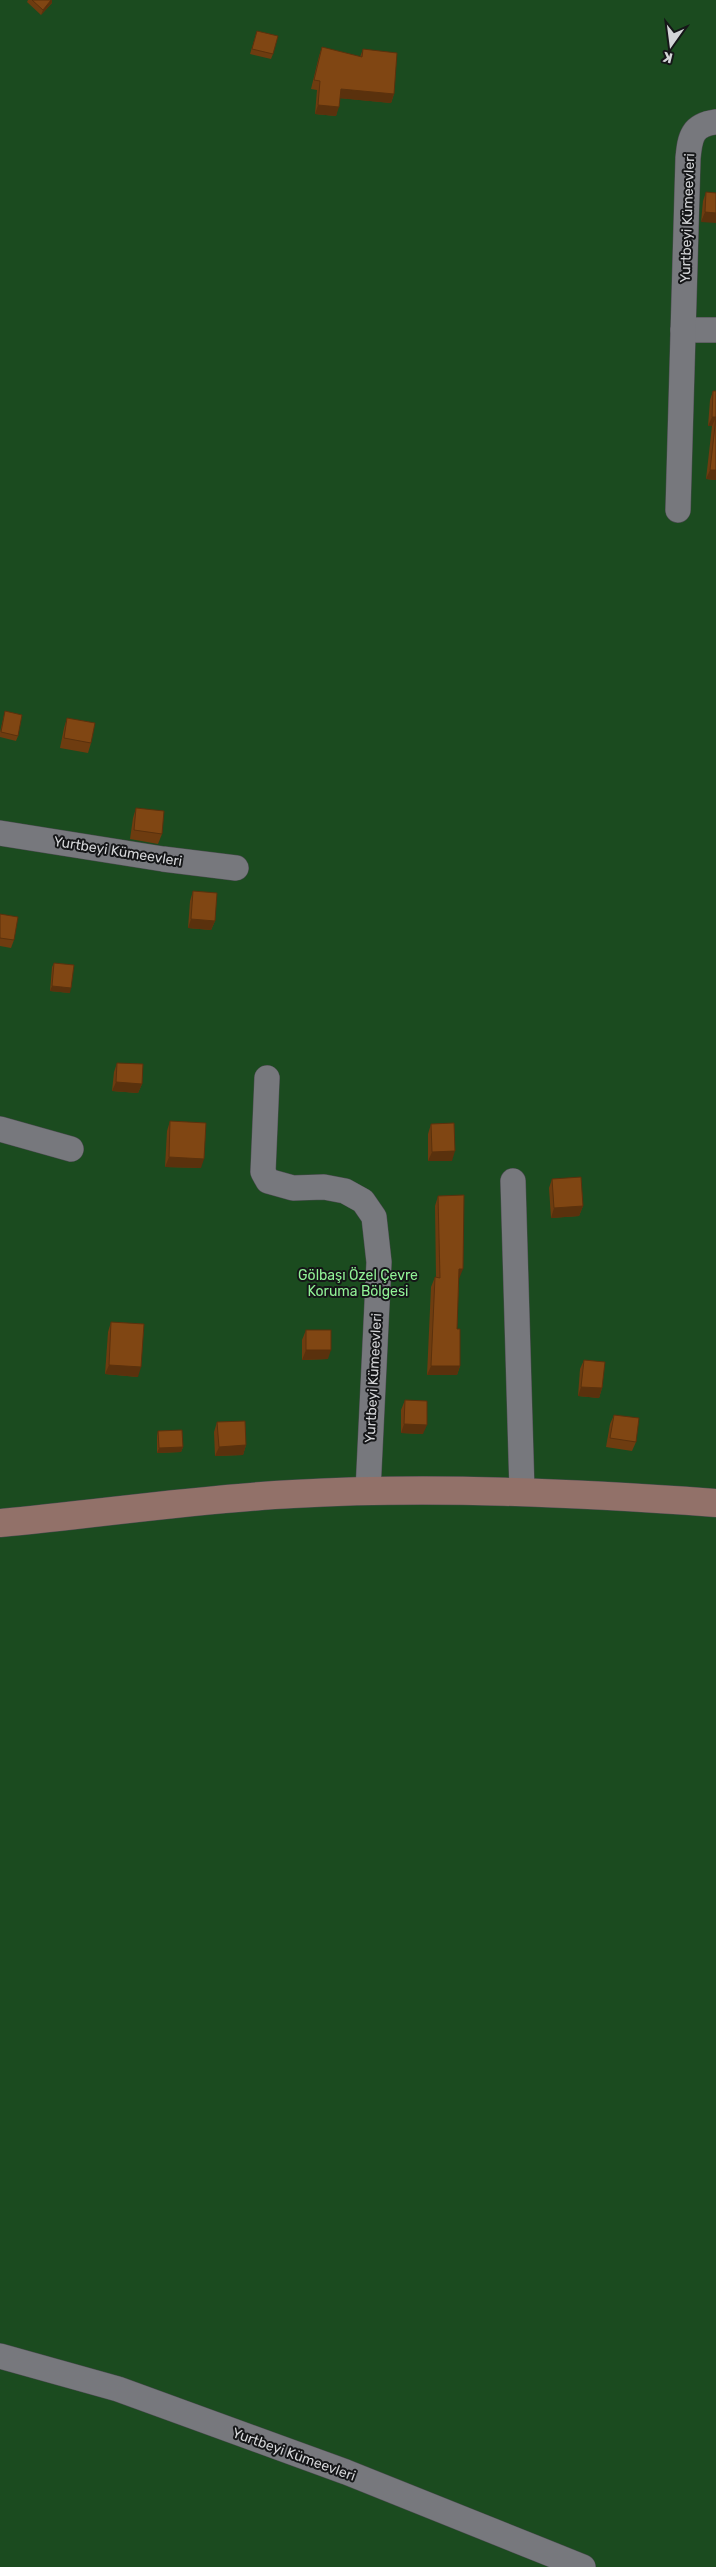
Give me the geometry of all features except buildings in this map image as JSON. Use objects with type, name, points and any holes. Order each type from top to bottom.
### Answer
[{"type":"street","name":"Yurtbeyi Kümeevleri","points":[[678,510],[686,188],[690,140],[702,124],[716,122]]},
{"type":"street","points":[[683,330],[716,330]]},
{"type":"street","name":"Yurtbeyi Kümeevleri","points":[[0,833],[163,859],[236,868]]},
{"type":"street","name":"Yurtbeyi Kümeevleri","points":[[267,1078],[262,1172],[268,1181],[287,1187],[324,1187],[344,1191],[363,1201],[374,1216],[378,1262],[368,1491]]},
{"type":"street","points":[[0,1129],[71,1149]]},
{"type":"street","points":[[513,1181],[522,1490]]},
{"type":"street","points":[[0,1523],[262,1496],[368,1491],[522,1490],[716,1503]]},
{"type":"street","name":"Yurtbeyi Kümeevleri","points":[[0,2356],[118,2389],[346,2472],[583,2567]]},
{"type":"green space","name":"Gölbaşı Özel Çevre Koruma Bölgesi","points":[[0,0],[716,0],[716,2567],[0,2567]]}]
